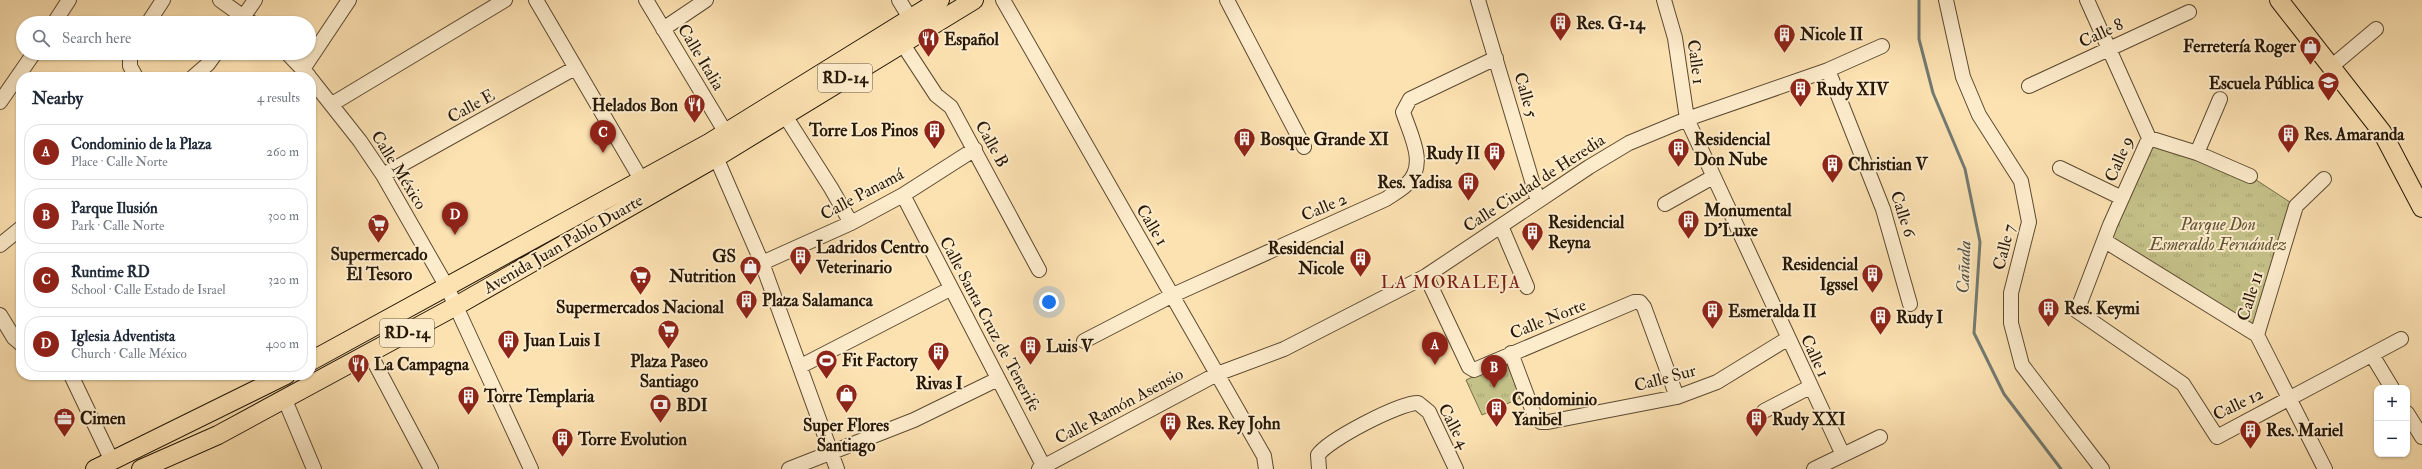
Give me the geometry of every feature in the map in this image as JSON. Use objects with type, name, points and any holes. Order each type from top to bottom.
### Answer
[{"type":"main road","name":"Avenida Juan Pablo Duarte","points":[[141,469],[218,435],[370,354],[456,306],[713,150],[726,133],[940,0]]},
{"type":"main road","name":"Avenida Juan Pablo Duarte","points":[[316,358],[642,181],[713,150],[784,114],[974,0]]},
{"type":"main road","points":[[2279,0],[2382,132],[2422,208]]},
{"type":"main road","points":[[95,469],[125,461],[277,380]]},
{"type":"street","points":[[59,16],[69,0]]},
{"type":"street","points":[[153,16],[163,0]]},
{"type":"street","points":[[220,0],[239,16]]},
{"type":"street","points":[[247,16],[255,0]]},
{"type":"street","points":[[310,72],[349,0]]},
{"type":"street","points":[[332,104],[506,0]]},
{"type":"street","points":[[536,0],[642,181]]},
{"type":"street","name":"Calle Italia","points":[[646,0],[726,133]]},
{"type":"street","points":[[663,29],[706,0]]},
{"type":"street","points":[[899,0],[910,18]]},
{"type":"street","name":"Calle 1","points":[[1003,0],[1128,222],[1173,295],[1264,456],[1266,469]]},
{"type":"street","points":[[1227,0],[1304,146]]},
{"type":"street","name":"Calle 5","points":[[1478,0],[1538,201]]},
{"type":"street","name":"Calle 1","points":[[1664,0],[1675,38],[1687,119],[1787,339],[1842,455]]},
{"type":"street","name":"Calle 7","points":[[1946,0],[1951,31],[1966,84],[1979,115],[2021,181],[2029,222],[2011,293],[2011,323],[2022,365],[2102,469]]},
{"type":"street","name":"Calle 9","points":[[2078,311],[2104,241],[2149,138],[2087,0]]},
{"type":"street","name":"Calle 8","points":[[2029,86],[2189,12]]},
{"type":"street","points":[[2332,66],[2376,29]]},
{"type":"street","name":"Calle B","points":[[902,43],[936,95],[951,107],[1039,270]]},
{"type":"street","name":"Calle Ciudad de Heredia","points":[[1217,374],[1284,349],[1426,276],[1538,201],[1629,143],[1687,119],[1828,70],[1882,46]]},
{"type":"street","name":"Calle 2","points":[[1084,341],[1173,295],[1322,226],[1386,199],[1407,184],[1416,167],[1417,161],[1403,112],[1410,99],[1496,58]]},
{"type":"street","points":[[24,72],[30,60]]},
{"type":"street","points":[[131,60],[135,72]]},
{"type":"street","points":[[199,72],[211,60]]},
{"type":"street","name":"Calle México","points":[[294,60],[305,72]]},
{"type":"street","name":"Calle E","points":[[383,175],[575,68]]},
{"type":"street","name":"Calle 6","points":[[1828,70],[1883,208],[1910,304]]},
{"type":"street","name":"Calle México","points":[[316,85],[332,104],[383,175],[448,286],[456,306]]},
{"type":"street","points":[[0,102],[16,88]]},
{"type":"street","points":[[2197,153],[2220,99]]},
{"type":"street","points":[[784,114],[831,188],[851,223]]},
{"type":"street","points":[[2149,138],[2197,153],[2250,176]]},
{"type":"street","name":"Calle Panamá","points":[[762,263],[851,223],[903,195],[975,149]]},
{"type":"street","points":[[713,150],[762,263],[801,366],[836,469]]},
{"type":"street","points":[[2060,168],[2122,198]]},
{"type":"street","points":[[1665,204],[1713,177]]},
{"type":"street","name":"Calle 11","points":[[2324,179],[2296,206],[2257,335],[2325,469]]},
{"type":"street","name":"Calle Santa Cruz de Tenerife","points":[[903,195],[1043,468]]},
{"type":"street","points":[[1501,226],[1527,287]]},
{"type":"street","points":[[0,245],[16,232]]},
{"type":"street","points":[[2104,241],[2257,335]]},
{"type":"street","name":"Calle Norte","points":[[1426,276],[1469,366],[1474,370],[1634,302],[1640,302],[1644,307],[1677,397]]},
{"type":"street","points":[[801,366],[950,289]]},
{"type":"street","points":[[456,306],[532,469]]},
{"type":"street","name":"Calle 12","points":[[2078,311],[2184,384],[2217,437],[2401,339]]},
{"type":"street","points":[[0,315],[16,340]]},
{"type":"street","name":"Calle Sur","points":[[1511,353],[1535,417],[1541,422],[1548,422],[1677,397],[1716,382],[1787,339]]},
{"type":"street","points":[[370,354],[430,469]]},
{"type":"street","points":[[2372,354],[2390,385]]},
{"type":"street","name":"Calle Ramón Asensio","points":[[1043,468],[1217,374]]},
{"type":"street","points":[[789,469],[914,420],[998,379]]},
{"type":"street","points":[[74,380],[125,461]]},
{"type":"street","points":[[1764,411],[1810,387]]},
{"type":"street","points":[[285,400],[314,469]]},
{"type":"street","name":"Calle 4","points":[[1319,462],[1330,442],[1403,405],[1418,403],[1429,412],[1456,469]]},
{"type":"street","points":[[2410,418],[2422,437]]},
{"type":"street","points":[[1814,469],[1880,437]]},
{"type":"green space","name":"Parque Don Esmeraldo Fernández","points":[[2149,138],[2250,176],[2296,206],[2257,335],[2105,241]]},
{"type":"green space","points":[[1506,361],[1522,397],[1482,415],[1466,380]]},
{"type":"waterway","name":"Cañada","points":[[1919,0],[1919,39],[1933,93],[1965,169],[1980,242],[1974,333],[2004,394],[2061,469]]},
{"type":"place","name":"Res. G-14","points":[[1561,42]]},
{"type":"place","name":"Nicole II","points":[[1785,54]]},
{"type":"place","name":"Español","points":[[928,58]]},
{"type":"place","name":"Ferretería Roger","points":[[2311,66]]},
{"type":"place","name":"Escuela Pública","points":[[2329,102]]},
{"type":"place","name":"Rudy XIV","points":[[1801,108]]},
{"type":"place","name":"Helados Bon","points":[[694,124]]},
{"type":"place","name":"Torre Los Pinos","points":[[934,150]]},
{"type":"place","name":"Runtime RD","points":[[603,153]]},
{"type":"place","name":"Res. Amaranda","points":[[2289,154]]},
{"type":"place","name":"Bosque Grande XI","points":[[1244,158]]},
{"type":"place","name":"Residencial Don Nube","points":[[1678,168]]},
{"type":"place","name":"Rudy II","points":[[1495,172]]},
{"type":"place","name":"Christian V","points":[[1832,184]]},
{"type":"place","name":"Res. Yadisa","points":[[1468,202]]},
{"type":"place","name":"Iglesia Adventista","points":[[455,235]]},
{"type":"place","name":"Monumental D'Luxe","points":[[1688,240]]},
{"type":"place","name":"Supermercado El Tesoro","points":[[379,244]]},
{"type":"place","name":"Residencial Reyna","points":[[1532,252]]},
{"type":"place","name":"Ladridos Centro Veterinario","points":[[800,276]]},
{"type":"place","name":"Residencial Nicole","points":[[1360,278]]},
{"type":"place","name":"GS Nutrition","points":[[751,286]]},
{"type":"place","name":"Residencial Igssel","points":[[1873,294]]},
{"type":"place","name":"Supermercados Nacional","points":[[640,296]]},
{"type":"place","name":"Plaza Salamanca","points":[[747,320]]},
{"type":"place","name":"Res. Keymi","points":[[2049,328]]},
{"type":"place","name":"Esmeralda II","points":[[1713,330]]},
{"type":"place","name":"Rudy I","points":[[1881,336]]},
{"type":"place","name":"Plaza Paseo Santiago","points":[[669,350]]},
{"type":"place","name":"Juan Luis I","points":[[509,360]]},
{"type":"place","name":"Condominio de la Plaza","points":[[1435,365]]},
{"type":"place","name":"Luis V","points":[[1030,366]]},
{"type":"place","name":"Rivas I","points":[[939,372]]},
{"type":"place","name":"Fit Factory","points":[[826,380]]},
{"type":"place","name":"La Campagna","points":[[358,384]]},
{"type":"place","name":"Parque Ilusión","points":[[1494,388]]},
{"type":"place","name":"Super Flores Santiago","points":[[846,414]]},
{"type":"place","name":"Torre Templaria","points":[[469,416]]},
{"type":"place","name":"BDI","points":[[660,424]]},
{"type":"place","name":"Condominio Yanibel","points":[[1497,428]]},
{"type":"place","name":"Cimen","points":[[64,438]]},
{"type":"place","name":"Rudy XXI","points":[[1756,438]]},
{"type":"place","name":"Res. Rey John","points":[[1170,442]]},
{"type":"place","name":"Res. Mariel","points":[[2251,450]]},
{"type":"place","name":"Torre Evolution","points":[[562,458]]},
{"type":"district","name":"LA MORALEJA","points":[[1451,282]]}]
